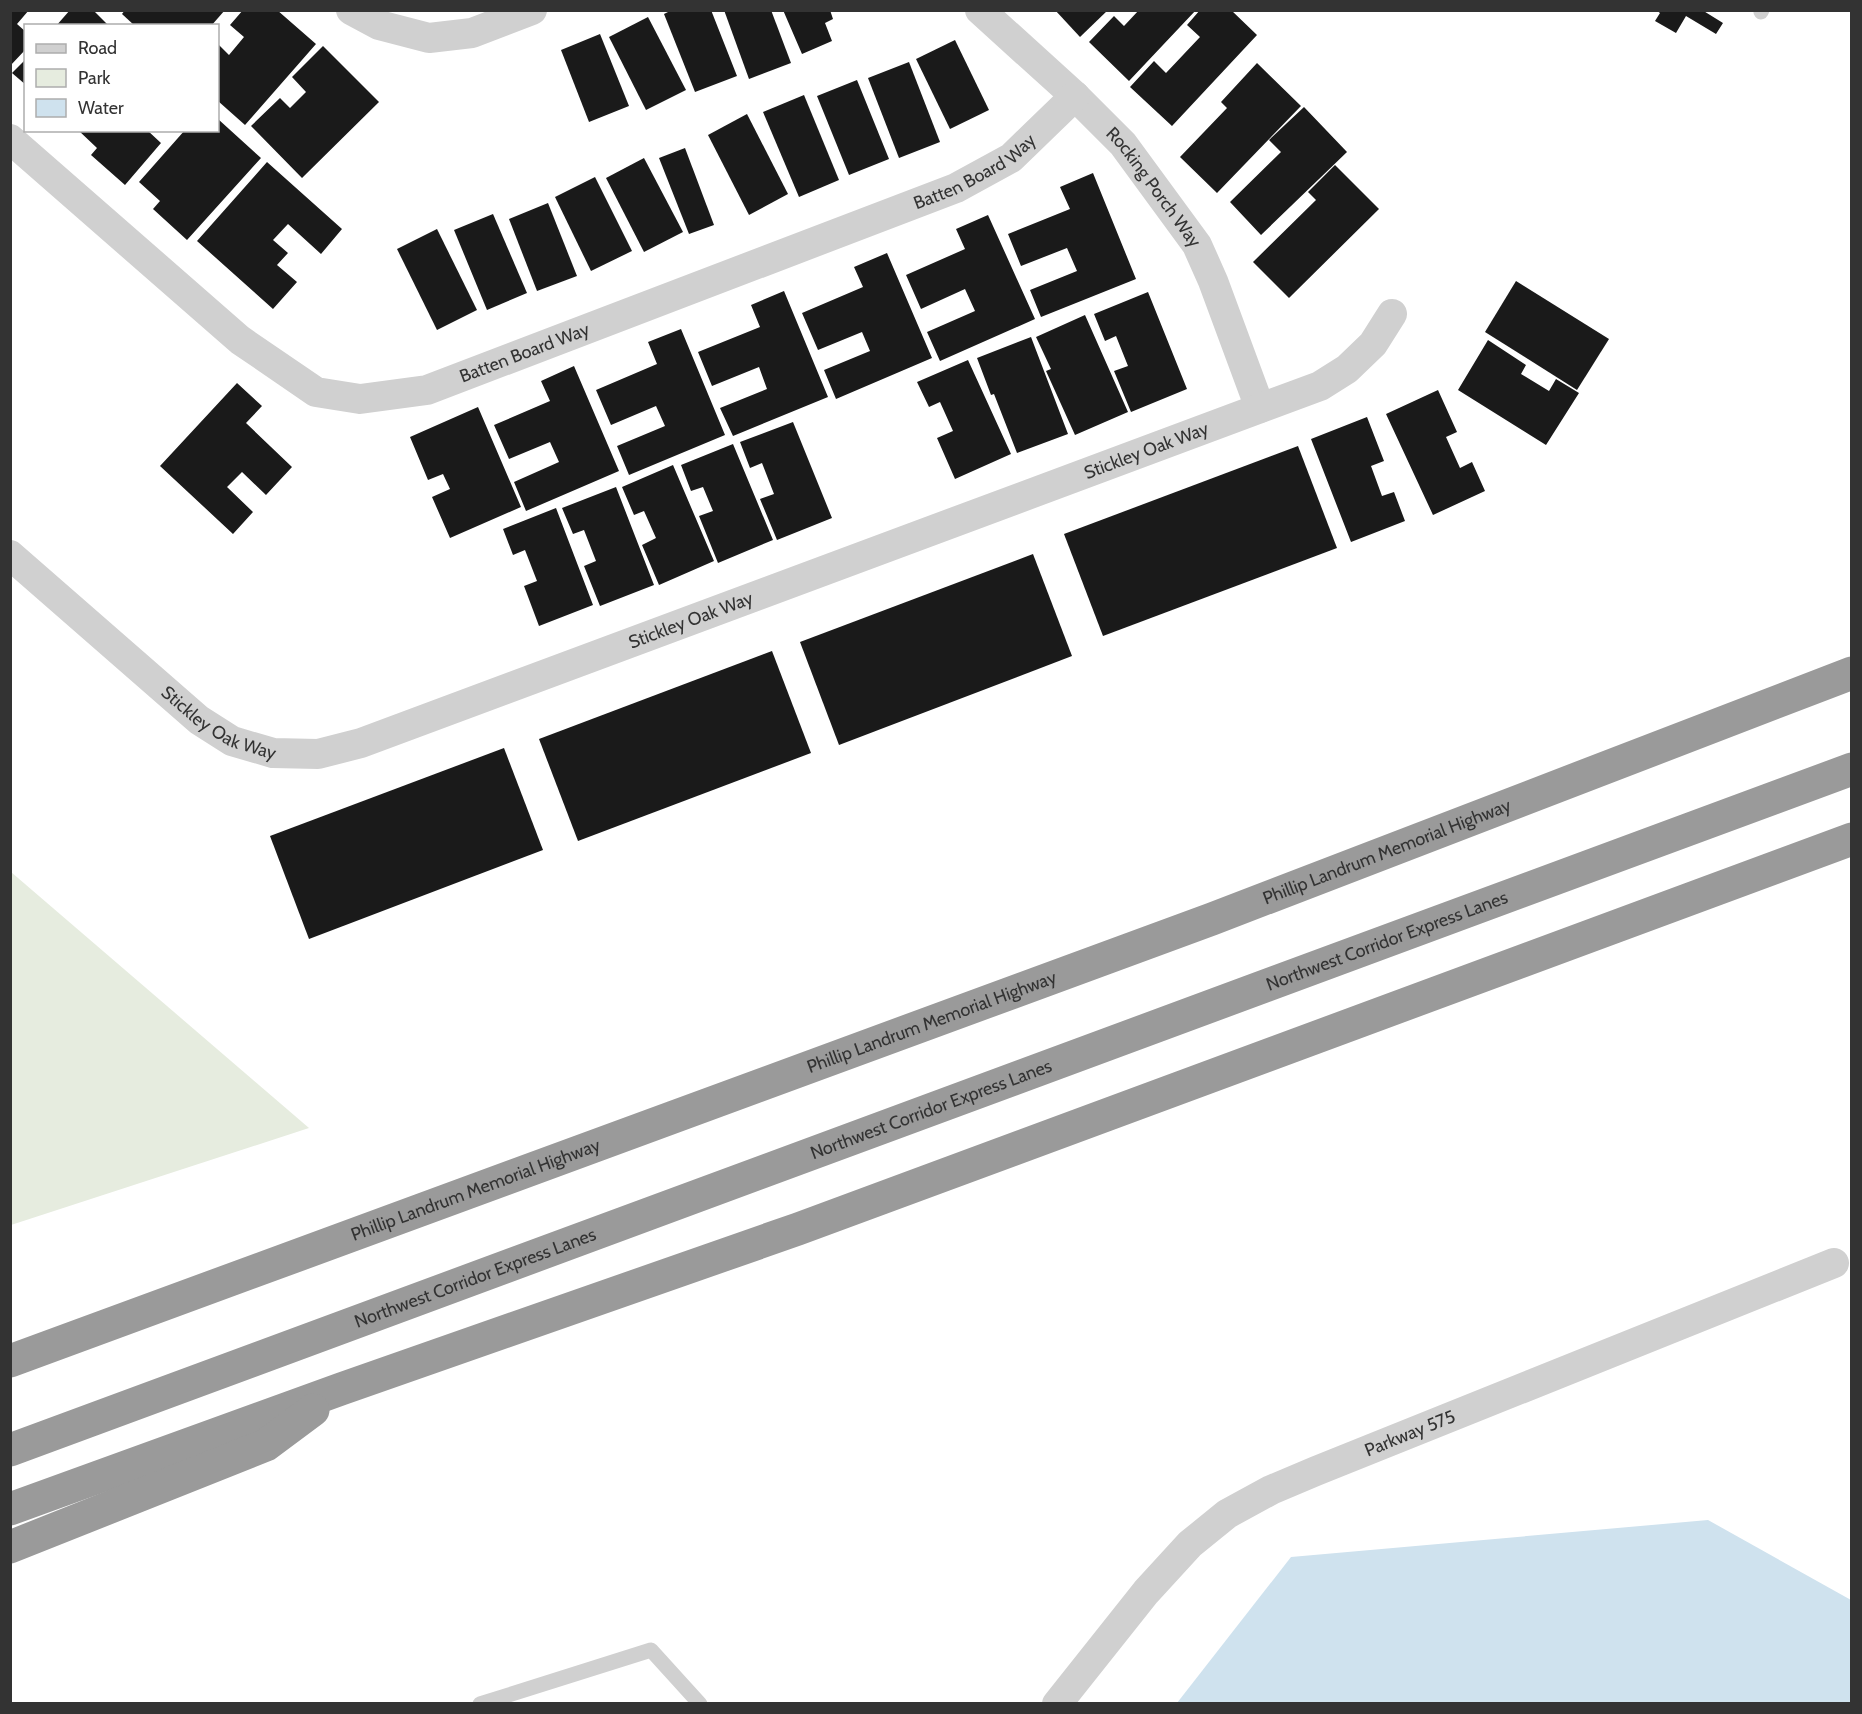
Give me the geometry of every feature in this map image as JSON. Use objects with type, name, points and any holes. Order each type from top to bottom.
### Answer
[{"type":"highway","name":"Phillip Landrum Memorial Highway","points":[[10,1361],[1212,920],[1851,673]]},
{"type":"highway","name":"Northwest Corridor Express Lanes","points":[[10,1450],[1851,769]]},
{"type":"highway","points":[[10,1509],[341,1389],[798,1229],[1851,839]]},
{"type":"highway","points":[[10,1547],[266,1445],[341,1389]]},
{"type":"street","points":[[351,10],[379,25],[429,38],[472,33],[532,10]]},
{"type":"street","name":"Rocking Porch Way","points":[[980,10],[1075,96],[1123,144],[1197,245],[1213,281],[1260,408]]},
{"type":"street","name":"Batten Board Way","points":[[10,139],[240,340],[316,392],[360,399],[426,390],[956,188],[1011,158],[1075,96]]},
{"type":"street","name":"Stickley Oak Way","points":[[10,555],[199,720],[232,741],[273,753],[318,754],[372,739],[1320,386],[1347,369],[1373,344],[1392,314]]},
{"type":"street","name":"Parkway 575","points":[[1057,1704],[1146,1592],[1190,1544],[1227,1514],[1271,1490],[1316,1471],[1834,1263]]},
{"type":"lane","points":[[480,1704],[651,1650],[700,1704]]},
{"type":"green space","points":[[11,872],[309,1128],[11,1225]]},
{"type":"water","points":[[1708,1520],[1851,1600],[1851,1703],[1177,1703],[1291,1557]]},
{"type":"building","points":[[10,10],[29,10],[17,24],[24,30],[24,51],[10,66]]},
{"type":"building","points":[[70,10],[93,10],[107,24],[58,24]]},
{"type":"building","points":[[125,10],[225,10],[213,24],[133,24],[122,14]]},
{"type":"building","points":[[243,10],[277,10],[316,44],[245,125],[219,102],[219,45],[229,55],[244,37],[230,25]]},
{"type":"building","points":[[672,10],[711,10],[737,76],[695,92],[664,14]]},
{"type":"building","points":[[724,10],[771,10],[791,63],[749,79]]},
{"type":"building","points":[[783,10],[830,10],[833,19],[825,23],[832,41],[802,54]]},
{"type":"building","points":[[1055,10],[1108,10],[1080,37]]},
{"type":"building","points":[[1139,10],[1196,10],[1129,81],[1089,42],[1114,16],[1124,26]]},
{"type":"building","points":[[1200,10],[1231,10],[1257,35],[1172,126],[1130,87],[1154,61],[1166,73],[1200,37],[1187,25]]},
{"type":"building","points":[[1656,10],[1702,10],[1723,23],[1716,34],[1686,16],[1676,33],[1655,21],[1660,13]]},
{"type":"building","points":[[648,17],[686,90],[646,110],[609,37]]},
{"type":"building","points":[[600,34],[629,106],[589,122],[561,50]]},
{"type":"building","points":[[955,40],[989,110],[950,129],[916,59]]},
{"type":"building","points":[[323,46],[379,102],[302,178],[251,126],[280,98],[290,108],[306,92],[292,77]]},
{"type":"building","points":[[24,61],[24,83],[12,73]]},
{"type":"building","points":[[909,62],[940,142],[899,158],[868,78]]},
{"type":"building","points":[[1257,63],[1301,106],[1217,193],[1180,157],[1227,108],[1221,102]]},
{"type":"building","points":[[857,80],[889,159],[849,175],[817,96]]},
{"type":"building","points":[[804,95],[839,180],[799,197],[763,112]]},
{"type":"building","points":[[1304,107],[1347,152],[1261,235],[1230,202],[1281,152],[1269,140]]},
{"type":"building","points":[[747,114],[788,194],[749,215],[708,135]]},
{"type":"building","points":[[219,120],[261,158],[187,240],[153,209],[160,201],[139,182],[183,132],[219,132]]},
{"type":"building","points":[[80,132],[149,132],[161,143],[125,185],[91,155],[97,148]]},
{"type":"building","points":[[685,148],[714,225],[689,234],[659,158]]},
{"type":"building","points":[[644,158],[683,232],[644,252],[606,178]]},
{"type":"building","points":[[267,162],[342,229],[321,254],[288,224],[273,240],[288,253],[277,265],[297,282],[273,309],[197,241]]},
{"type":"building","points":[[1335,165],[1379,209],[1289,298],[1253,262],[1316,200],[1308,192]]},
{"type":"building","points":[[1093,173],[1136,279],[1041,317],[1030,290],[1077,271],[1067,248],[1021,266],[1008,234],[1070,209],[1060,187]]},
{"type":"building","points":[[595,177],[632,251],[591,271],[555,197]]},
{"type":"building","points":[[548,203],[577,276],[537,291],[509,219]]},
{"type":"building","points":[[493,214],[527,293],[487,310],[454,230]]},
{"type":"building","points":[[988,215],[1035,319],[940,361],[927,332],[975,311],[965,289],[921,309],[906,275],[965,249],[956,229]]},
{"type":"building","points":[[437,229],[477,310],[437,330],[397,249]]},
{"type":"building","points":[[887,253],[932,358],[836,399],[824,370],[870,351],[862,332],[818,350],[802,313],[863,287],[854,267]]},
{"type":"building","points":[[1516,281],[1609,339],[1577,390],[1485,332]]},
{"type":"building","points":[[784,291],[828,397],[733,436],[720,408],[767,389],[759,367],[712,386],[698,352],[760,327],[751,305]]},
{"type":"building","points":[[1148,292],[1187,389],[1131,412],[1114,371],[1128,366],[1116,336],[1105,341],[1094,314]]},
{"type":"building","points":[[1085,315],[1128,412],[1075,435],[1046,371],[1051,369],[1036,337]]},
{"type":"building","points":[[681,329],[725,435],[629,475],[617,446],[665,426],[656,406],[611,425],[596,390],[657,364],[648,342]]},
{"type":"building","points":[[1031,337],[1068,434],[1017,453],[977,358]]},
{"type":"building","points":[[1488,340],[1526,365],[1521,374],[1549,391],[1556,379],[1579,393],[1546,445],[1458,390]]},
{"type":"building","points":[[968,360],[1011,454],[955,479],[937,438],[953,431],[940,402],[929,407],[917,382]]},
{"type":"building","points":[[574,366],[619,471],[526,511],[514,482],[559,462],[550,442],[509,459],[494,425],[550,401],[541,381]]},
{"type":"building","points":[[237,383],[262,406],[246,423],[292,467],[266,495],[242,472],[227,487],[253,512],[233,534],[160,466]]},
{"type":"building","points":[[1438,390],[1457,432],[1446,437],[1460,468],[1472,462],[1485,491],[1433,515],[1386,414]]},
{"type":"building","points":[[478,407],[521,507],[450,538],[432,497],[450,489],[443,474],[428,480],[410,437]]},
{"type":"building","points":[[1367,417],[1384,461],[1371,466],[1382,496],[1394,492],[1405,521],[1351,542],[1311,439]]},
{"type":"building","points":[[793,422],[832,518],[777,540],[760,499],[774,494],[762,463],[750,468],[740,442]]},
{"type":"building","points":[[733,444],[773,540],[718,563],[699,516],[713,511],[703,487],[691,491],[681,465]]},
{"type":"building","points":[[1298,446],[1337,548],[1103,636],[1064,534]]},
{"type":"building","points":[[673,465],[714,561],[659,585],[642,545],[656,538],[644,511],[634,515],[622,487]]},
{"type":"building","points":[[616,487],[654,585],[600,606],[584,566],[596,561],[584,530],[573,534],[562,508]]},
{"type":"building","points":[[556,508],[593,605],[539,626],[524,586],[537,581],[525,550],[513,555],[503,529]]},
{"type":"building","points":[[1033,554],[1072,656],[839,745],[800,642]]},
{"type":"building","points":[[772,651],[811,753],[578,841],[539,739]]},
{"type":"building","points":[[504,748],[543,850],[309,939],[270,836]]}]
